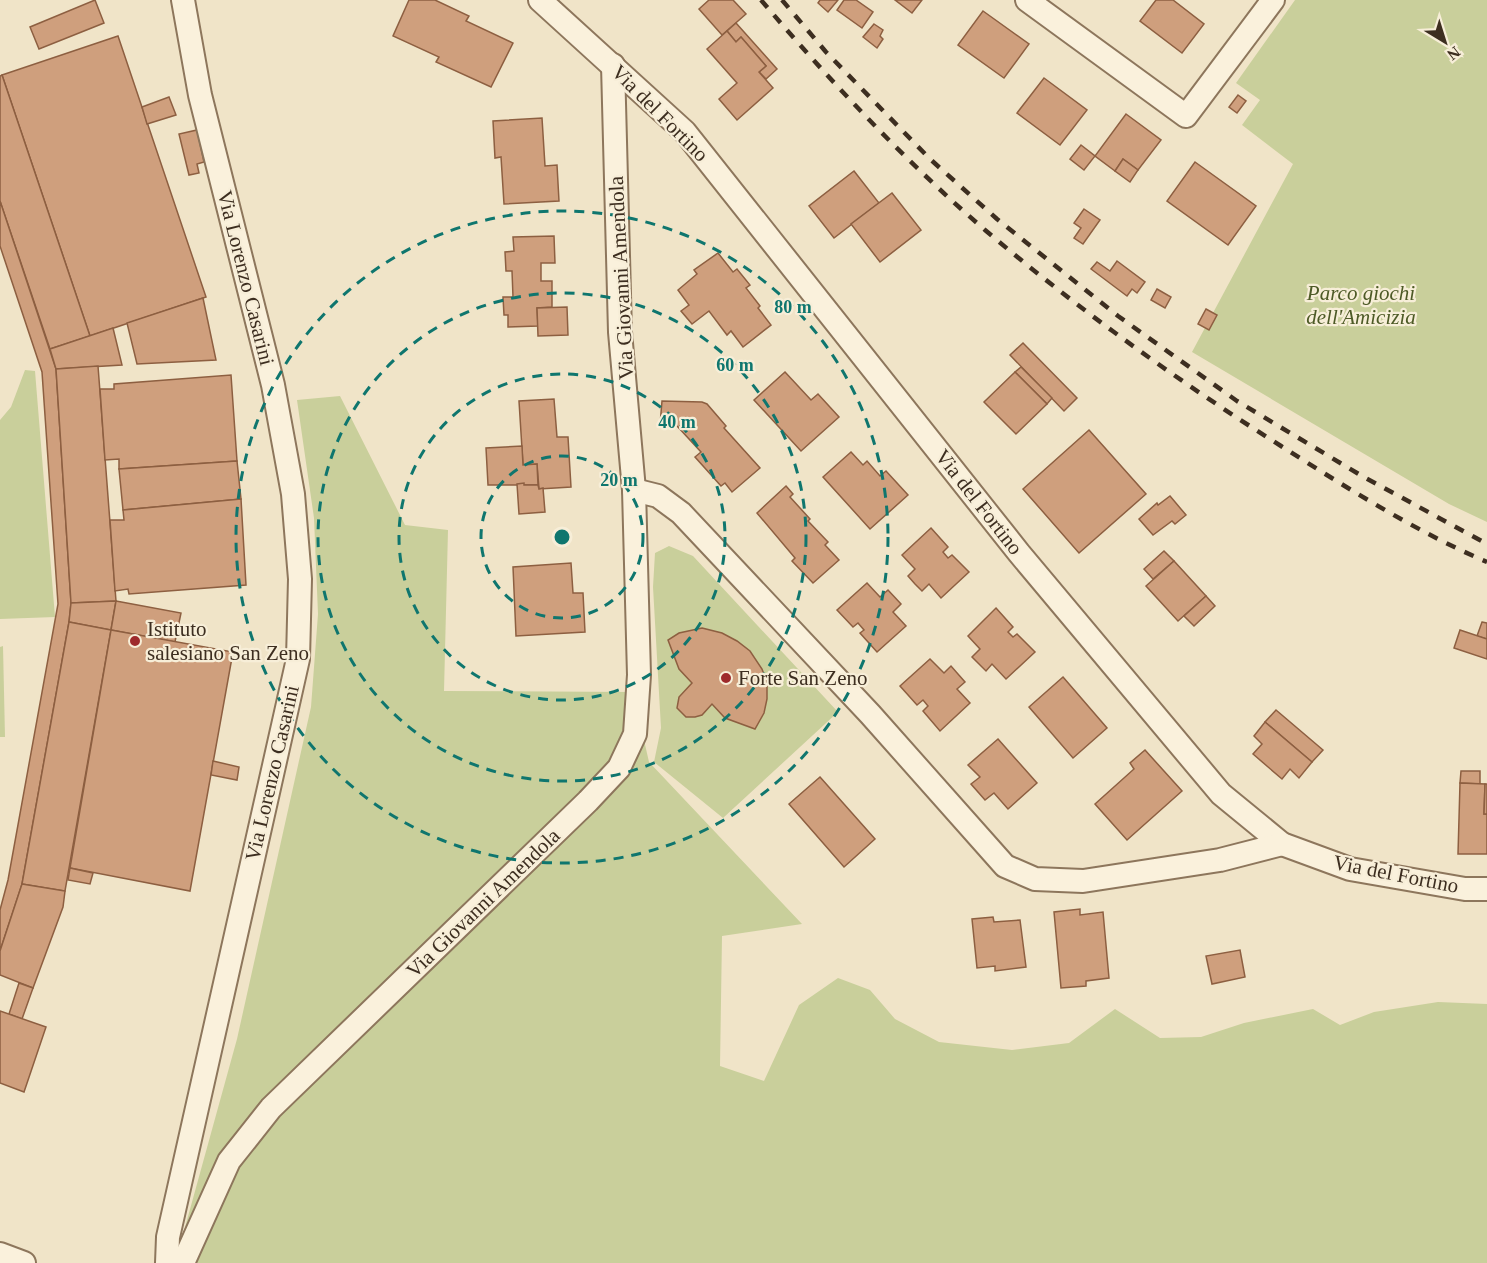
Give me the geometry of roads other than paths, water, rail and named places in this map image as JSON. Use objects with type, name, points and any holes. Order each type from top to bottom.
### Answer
[{"type":"street","name":"Via Lorenzo Casarini","points":[[167,1263],[168,1237],[298,659],[300,579],[293,494],[273,385],[200,95],[183,0]]},
{"type":"street","name":"Via del Fortino","points":[[540,0],[685,132],[1019,553],[1221,794],[1282,844],[1350,869],[1465,889],[1487,889]]},
{"type":"street","points":[[1027,0],[1186,116],[1273,0]]},
{"type":"street","name":"Via Giovanni Amendola","points":[[183,1263],[229,1161],[271,1108],[542,847],[619,768],[635,734],[639,675],[634,490],[620,332],[612,65]]},
{"type":"street","points":[[634,490],[658,496],[681,513],[870,714],[1005,866],[1035,879],[1083,880],[1220,860],[1282,844]]},
{"type":"street","points":[[0,1254],[24,1263]]},
{"type":"railway","points":[[761,0],[841,90],[926,176],[985,230],[1092,316],[1204,396],[1356,493],[1408,523],[1487,562]]},
{"type":"railway","points":[[782,0],[826,52],[930,159],[997,219],[1118,316],[1237,401],[1362,476],[1487,544]]},
{"type":"place","name":"Istituto salesiano San Zeno","points":[[135,641]]},
{"type":"place","name":"Forte San Zeno","points":[[726,678]]},
{"type":"park label","name":"Parco giochi dell'Amicizia","points":[[1361,305]]}]
